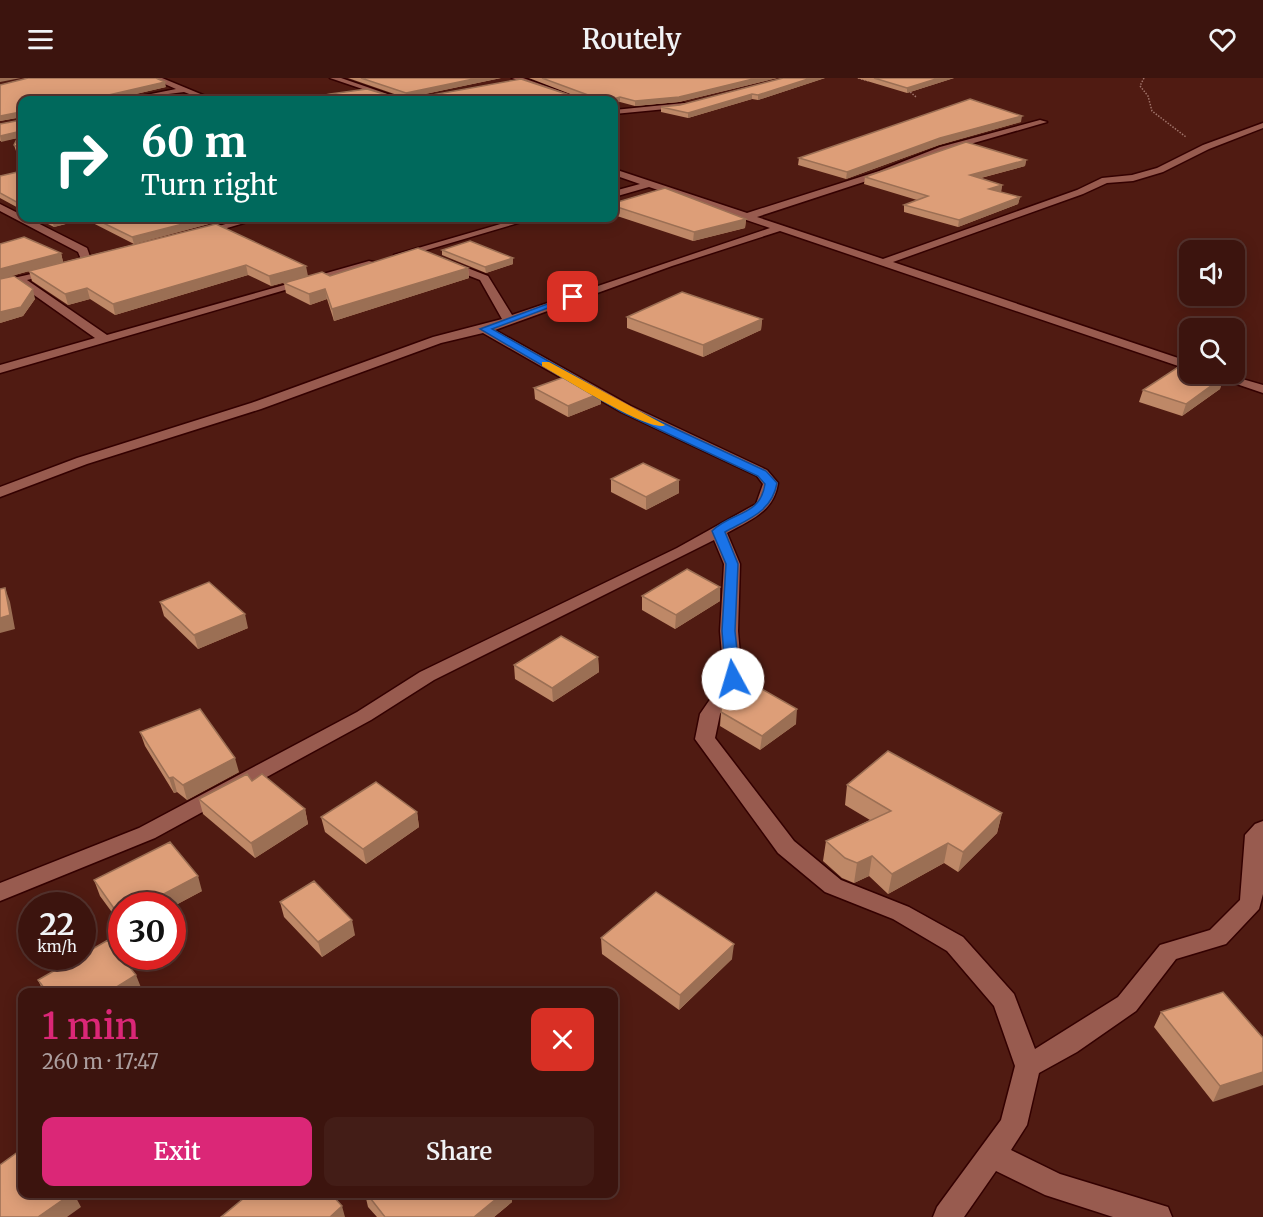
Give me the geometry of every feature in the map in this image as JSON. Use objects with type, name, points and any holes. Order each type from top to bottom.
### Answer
[{"type":"street","points":[[155,78],[200,96]]},
{"type":"street","points":[[334,78],[389,96]]},
{"type":"street","points":[[516,80],[569,96]]},
{"type":"street","points":[[345,94],[368,89]]},
{"type":"street","points":[[148,96],[183,90]]},
{"type":"street","points":[[618,112],[689,104]]},
{"type":"street","points":[[749,216],[882,173],[943,149],[1043,122]]},
{"type":"street","points":[[884,262],[1080,192],[1105,180],[1133,178],[1160,170],[1206,147],[1263,125]]},
{"type":"street","points":[[618,173],[783,227],[1179,362]]},
{"type":"street","points":[[618,193],[650,184]]},
{"type":"street","points":[[0,207],[18,216]]},
{"type":"street","points":[[29,222],[83,250],[92,261],[75,265]]},
{"type":"street","points":[[184,237],[241,222]]},
{"type":"street","points":[[0,369],[516,222]]},
{"type":"street","points":[[0,492],[82,461],[256,406],[437,340],[485,329],[658,267],[783,227]]},
{"type":"street","points":[[416,250],[484,278],[509,320]]},
{"type":"street","points":[[0,284],[64,268]]},
{"type":"street","points":[[18,279],[104,338]]},
{"type":"street","points":[[0,892],[147,833],[364,716],[427,676],[762,507],[769,495],[771,483],[762,473],[626,409],[485,329]]},
{"type":"street","points":[[1245,384],[1263,389]]},
{"type":"street","points":[[718,531],[732,564],[729,631],[733,679],[710,714],[705,739],[786,847],[833,886],[901,913],[955,944],[1005,1001],[1028,1066],[1013,1125],[947,1217]]},
{"type":"street","points":[[1028,1066],[1068,1044],[1127,1004],[1168,952],[1218,938],[1251,903],[1256,835],[1263,829]]},
{"type":"street","points":[[992,1155],[1055,1186],[1158,1217]]},
{"type":"path","points":[[858,78],[876,83]]},
{"type":"path","points":[[1144,78],[1140,86],[1148,96],[1152,111],[1184,136],[1206,147]]},
{"type":"path","points":[[905,89],[916,97]]},
{"type":"building","points":[[28,78],[156,78],[165,82],[104,96],[18,96],[18,112],[0,116],[0,85]]},
{"type":"building","points":[[361,78],[478,78],[406,93]]},
{"type":"building","points":[[542,78],[757,78],[679,97],[635,101],[618,96],[582,96],[588,95]]},
{"type":"building","points":[[783,78],[811,78],[758,95],[752,94],[688,113],[661,107],[680,105]]},
{"type":"building","points":[[874,78],[939,78],[907,88]]},
{"type":"building","points":[[521,79],[572,96],[427,96]]},
{"type":"building","points":[[367,89],[391,96],[320,96],[330,94]]},
{"type":"building","points":[[970,99],[1022,116],[940,138],[847,172],[799,158]]},
{"type":"building","points":[[18,121],[18,132],[0,136],[0,124]]},
{"type":"building","points":[[966,142],[1026,160],[970,175],[1002,185],[989,189],[1020,197],[959,220],[904,205],[928,196],[865,177]]},
{"type":"building","points":[[18,172],[18,203],[0,193],[0,176]]},
{"type":"building","points":[[665,188],[746,219],[694,232],[618,207],[618,202]]},
{"type":"building","points":[[101,222],[190,222],[132,237]]},
{"type":"building","points":[[216,224],[306,266],[269,276],[246,265],[113,304],[87,288],[65,294],[29,271]]},
{"type":"building","points":[[24,237],[61,253],[0,269],[0,244]]},
{"type":"building","points":[[470,241],[513,258],[485,267],[442,250]]},
{"type":"building","points":[[418,248],[468,268],[332,309],[325,289],[309,294],[284,283],[322,272],[330,276]]},
{"type":"building","points":[[14,276],[33,289],[21,307],[0,312],[0,279]]},
{"type":"building","points":[[682,292],[762,319],[703,345],[627,317]]},
{"type":"building","points":[[1179,367],[1179,384],[1213,384],[1186,404],[1143,390]]},
{"type":"building","points":[[567,376],[601,393],[568,406],[534,388]]},
{"type":"building","points":[[643,463],[679,480],[646,497],[611,479]]},
{"type":"building","points":[[687,569],[720,587],[676,615],[642,596]]},
{"type":"building","points":[[209,582],[245,614],[194,635],[160,602]]},
{"type":"building","points":[[5,588],[10,615],[0,618],[0,589]]},
{"type":"building","points":[[561,636],[598,657],[552,688],[514,665]]},
{"type":"building","points":[[751,683],[797,709],[762,736],[721,712],[722,703]]},
{"type":"building","points":[[200,709],[235,758],[183,785],[173,777],[169,778],[140,732]]},
{"type":"building","points":[[888,751],[1002,813],[963,852],[948,843],[892,874],[872,856],[857,863],[845,858],[826,841],[891,811],[847,785]]},
{"type":"building","points":[[247,774],[252,781],[262,774],[305,809],[251,843],[199,799]]},
{"type":"building","points":[[376,782],[417,812],[363,849],[321,817]]},
{"type":"building","points":[[170,842],[198,876],[168,892],[108,892],[108,900],[94,880]]},
{"type":"building","points":[[314,881],[352,920],[318,942],[280,902]]},
{"type":"building","points":[[656,892],[734,944],[680,995],[601,938]]},
{"type":"building","points":[[108,940],[108,970],[132,970],[136,975],[115,988],[44,988],[38,980],[55,970],[96,970],[96,947]]},
{"type":"building","points":[[1223,992],[1263,1038],[1263,1072],[1220,1086],[1161,1012]]},
{"type":"building","points":[[18,1152],[18,1198],[65,1198],[38,1217],[0,1217],[0,1165]]},
{"type":"building","points":[[244,1198],[335,1198],[342,1206],[330,1217],[221,1217]]},
{"type":"building","points":[[370,1198],[497,1198],[474,1217],[385,1217]]},
{"type":"slow traffic","points":[[546,364],[626,409],[660,425]]},
{"type":"route","points":[[573,297],[485,329],[626,409],[762,473],[771,483],[769,495],[762,507],[718,531],[732,564],[729,631],[733,679]]}]
